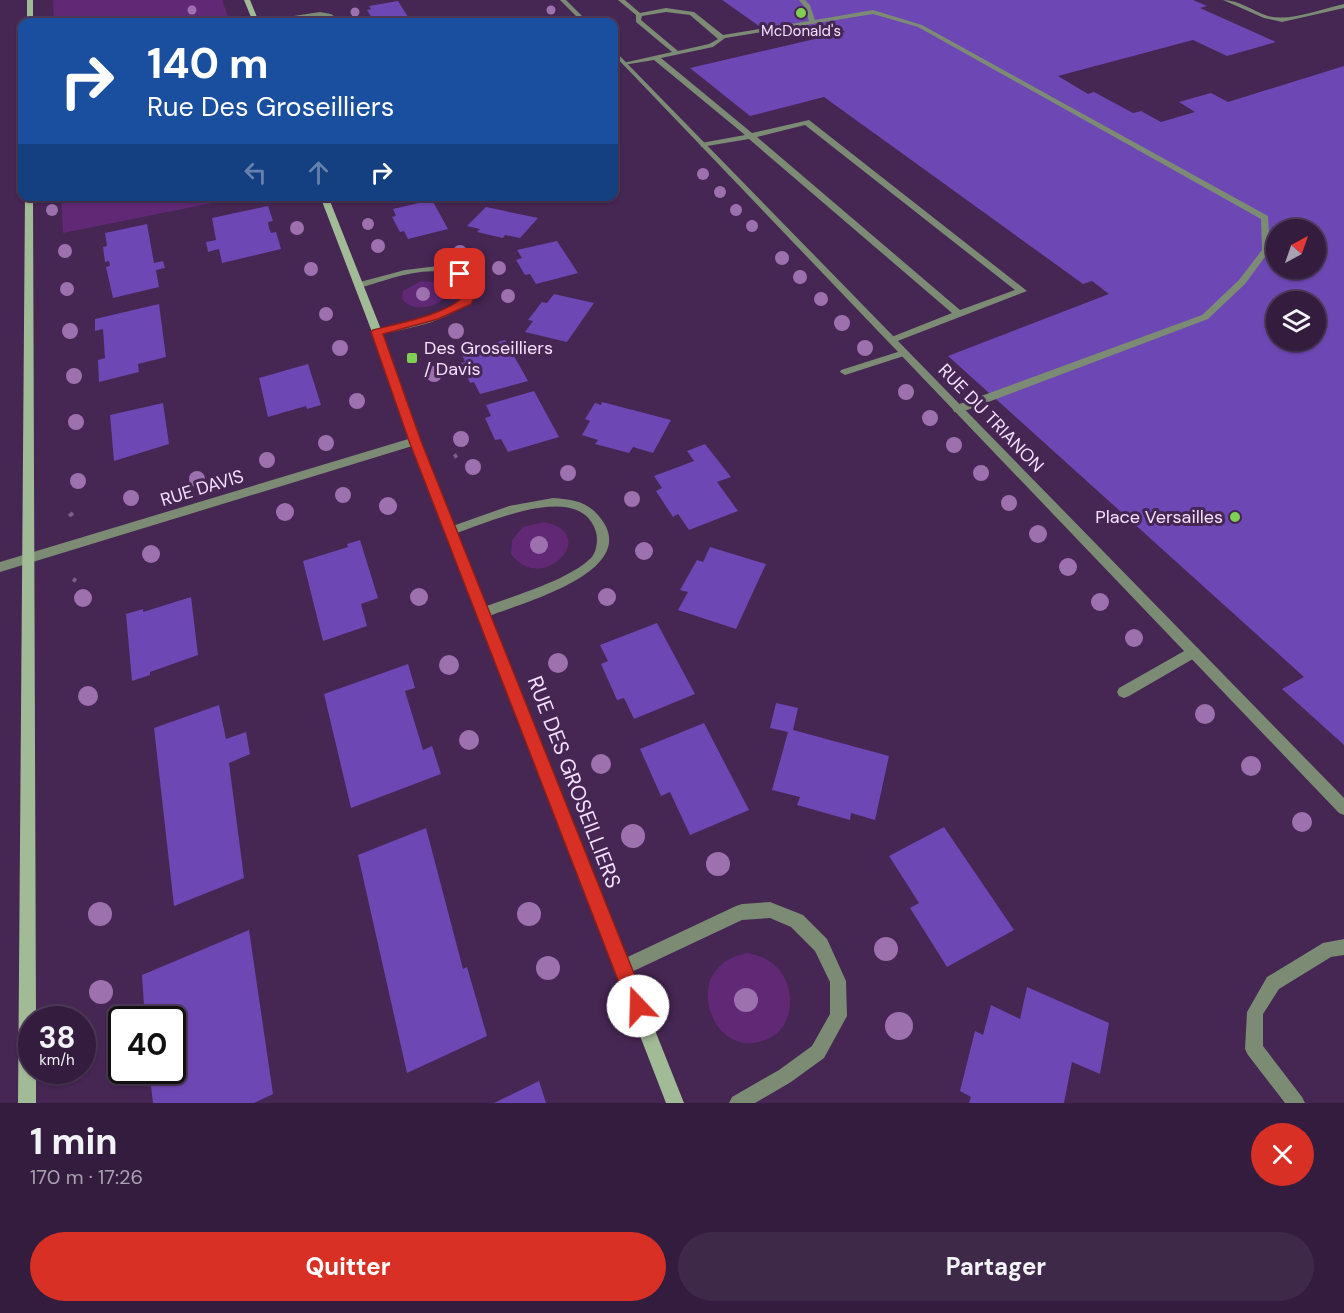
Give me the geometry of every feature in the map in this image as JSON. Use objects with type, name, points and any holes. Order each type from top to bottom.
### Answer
[{"type":"street","points":[[30,0],[30,18]]},
{"type":"street","points":[[247,0],[255,18]]},
{"type":"street","points":[[563,0],[581,18]]},
{"type":"street","points":[[621,0],[639,15]]},
{"type":"street","points":[[802,0],[807,5],[813,22]]},
{"type":"street","points":[[1226,0],[1266,17],[1282,20],[1344,6]]},
{"type":"street","points":[[1234,3],[1247,0]]},
{"type":"street","points":[[639,15],[666,10],[692,13],[722,36],[873,12],[920,26],[1265,218],[1266,250],[1242,282],[1205,317],[958,409]]},
{"type":"street","points":[[288,18],[320,14],[333,18]]},
{"type":"street","points":[[639,15],[638,21],[677,53]]},
{"type":"street","points":[[625,64],[711,46],[721,40],[722,36]]},
{"type":"street","name":"RUE DU TRIANON","points":[[618,56],[1344,808]]},
{"type":"street","points":[[656,58],[959,314]]},
{"type":"street","points":[[704,145],[806,122],[1022,291],[892,340]]},
{"type":"street","points":[[27,1103],[29,201]]},
{"type":"street","name":"RUE DES GROSEILLIERS","points":[[326,201],[377,332],[415,441],[675,1103]]},
{"type":"street","points":[[359,285],[432,268],[460,274],[468,282],[471,292],[467,302],[452,310],[377,332]]},
{"type":"street","points":[[845,372],[904,352]]},
{"type":"street","name":"RUE DAVIS","points":[[0,567],[415,441]]},
{"type":"street","points":[[451,531],[527,506],[550,501],[571,502],[586,508],[597,519],[602,531],[603,546],[597,560],[581,572],[483,613]]},
{"type":"street","points":[[1124,692],[1193,652]]},
{"type":"street","points":[[623,968],[742,912],[770,910],[797,921],[821,945],[838,981],[839,1016],[818,1052],[785,1076],[738,1103]]},
{"type":"street","points":[[1296,1103],[1254,1049],[1254,1012],[1273,983],[1329,949],[1344,947]]},
{"type":"shaded area","points":[[53,0],[222,0],[229,18],[54,18]]},
{"type":"shaded area","points":[[61,201],[222,201],[63,233]]},
{"type":"shaded area","points":[[421,281],[442,283],[448,290],[447,295],[431,306],[412,306],[402,299],[403,291]]},
{"type":"shaded area","points":[[543,522],[560,528],[568,537],[567,548],[561,558],[551,565],[538,569],[524,565],[511,554],[512,540],[523,527]]},
{"type":"shaded area","points":[[747,953],[766,959],[779,969],[788,985],[790,1004],[786,1021],[777,1033],[762,1041],[744,1043],[729,1037],[717,1025],[710,1009],[708,992],[713,975],[725,962]]},
{"type":"building","name":"Place Versailles","points":[[722,0],[1193,0],[1207,6],[1200,8],[1276,42],[1227,56],[1193,40],[1058,76],[1088,94],[1094,92],[1133,113],[1141,111],[1161,122],[1195,112],[1179,102],[1211,93],[1228,102],[1344,66],[1344,745],[1282,689],[1304,677],[948,356],[1109,294],[1092,281],[1083,284],[824,97],[750,116],[690,68],[845,32],[840,28],[830,31],[820,24],[780,33],[774,29],[766,31]]},
{"type":"building","points":[[398,1],[408,17],[372,18],[367,10],[371,9],[369,6]]},
{"type":"building","points":[[433,201],[448,229],[408,239],[404,231],[400,232],[392,217],[396,216],[393,209]]},
{"type":"building","points":[[268,206],[273,221],[268,222],[269,228],[271,233],[276,232],[281,249],[222,263],[219,249],[208,252],[206,242],[216,240],[212,218]]},
{"type":"building","points":[[486,207],[538,218],[520,238],[505,235],[503,238],[477,232],[480,229],[467,226]]},
{"type":"building","points":[[147,224],[154,263],[163,261],[165,268],[156,270],[159,287],[113,298],[106,267],[110,266],[109,261],[105,262],[103,247],[107,246],[105,233]]},
{"type":"building","points":[[557,241],[578,273],[536,284],[530,274],[525,275],[516,260],[522,258],[517,250]]},
{"type":"building","points":[[554,294],[594,303],[567,342],[525,332],[533,321],[528,320],[542,302],[547,303]]},
{"type":"building","points":[[159,304],[166,357],[138,364],[139,372],[99,382],[98,360],[105,358],[103,329],[95,331],[95,319]]},
{"type":"building","points":[[505,340],[528,381],[480,394],[474,382],[470,383],[461,363],[465,362],[461,352]]},
{"type":"building","points":[[308,364],[321,405],[307,409],[306,406],[268,417],[259,378]]},
{"type":"building","points":[[534,391],[559,437],[508,452],[501,439],[495,440],[485,418],[491,416],[486,405]]},
{"type":"building","points":[[602,402],[671,420],[653,453],[633,447],[629,453],[595,444],[598,440],[582,435],[590,421],[585,419],[595,403],[601,405]]},
{"type":"building","points":[[163,403],[169,444],[114,461],[110,415]]},
{"type":"building","points":[[705,444],[731,477],[717,482],[738,511],[689,530],[678,514],[673,517],[656,491],[662,488],[654,476],[694,461],[687,451]]},
{"type":"building","points":[[360,540],[378,598],[361,604],[367,626],[323,641],[303,561],[348,547],[347,544]]},
{"type":"building","points":[[710,547],[766,564],[736,629],[678,610],[688,592],[680,590],[697,560],[703,562]]},
{"type":"building","points":[[191,597],[198,655],[132,681],[126,614],[143,609],[143,612]]},
{"type":"building","points":[[657,623],[695,694],[634,719],[624,698],[617,700],[601,664],[608,661],[600,645]]},
{"type":"building","points":[[408,664],[415,688],[405,691],[423,750],[432,746],[441,774],[351,808],[324,694]]},
{"type":"building","points":[[776,703],[798,708],[793,730],[889,756],[875,820],[851,813],[850,820],[797,805],[800,797],[772,790],[788,732],[770,728]]},
{"type":"building","points":[[219,705],[226,739],[246,732],[250,754],[229,763],[244,878],[174,906],[154,728]]},
{"type":"building","points":[[704,723],[749,810],[690,835],[670,792],[661,796],[640,749]]},
{"type":"building","points":[[944,827],[1014,930],[947,967],[910,908],[919,903],[889,856]]},
{"type":"building","points":[[426,828],[463,969],[467,967],[487,1036],[407,1073],[358,855]]},
{"type":"building","points":[[249,930],[273,1094],[254,1103],[153,1103],[151,1086],[186,1084],[186,1006],[144,1006],[142,975]]},
{"type":"building","points":[[1027,987],[1109,1023],[1100,1074],[1072,1062],[1064,1103],[969,1103],[971,1097],[960,1091],[975,1031],[983,1035],[991,1005],[1020,1019]]},
{"type":"building","points":[[539,1081],[546,1103],[494,1103]]},
{"type":"place","name":"McDonald's","points":[[801,13]]},
{"type":"place","name":"Des Groseilliers / Davis","points":[[412,358]]},
{"type":"place","name":"Place Versailles","points":[[1235,517]]},
{"type":"route","points":[[460,274],[468,282],[471,292],[467,302],[434,316],[377,332],[415,441],[638,1006]]}]
